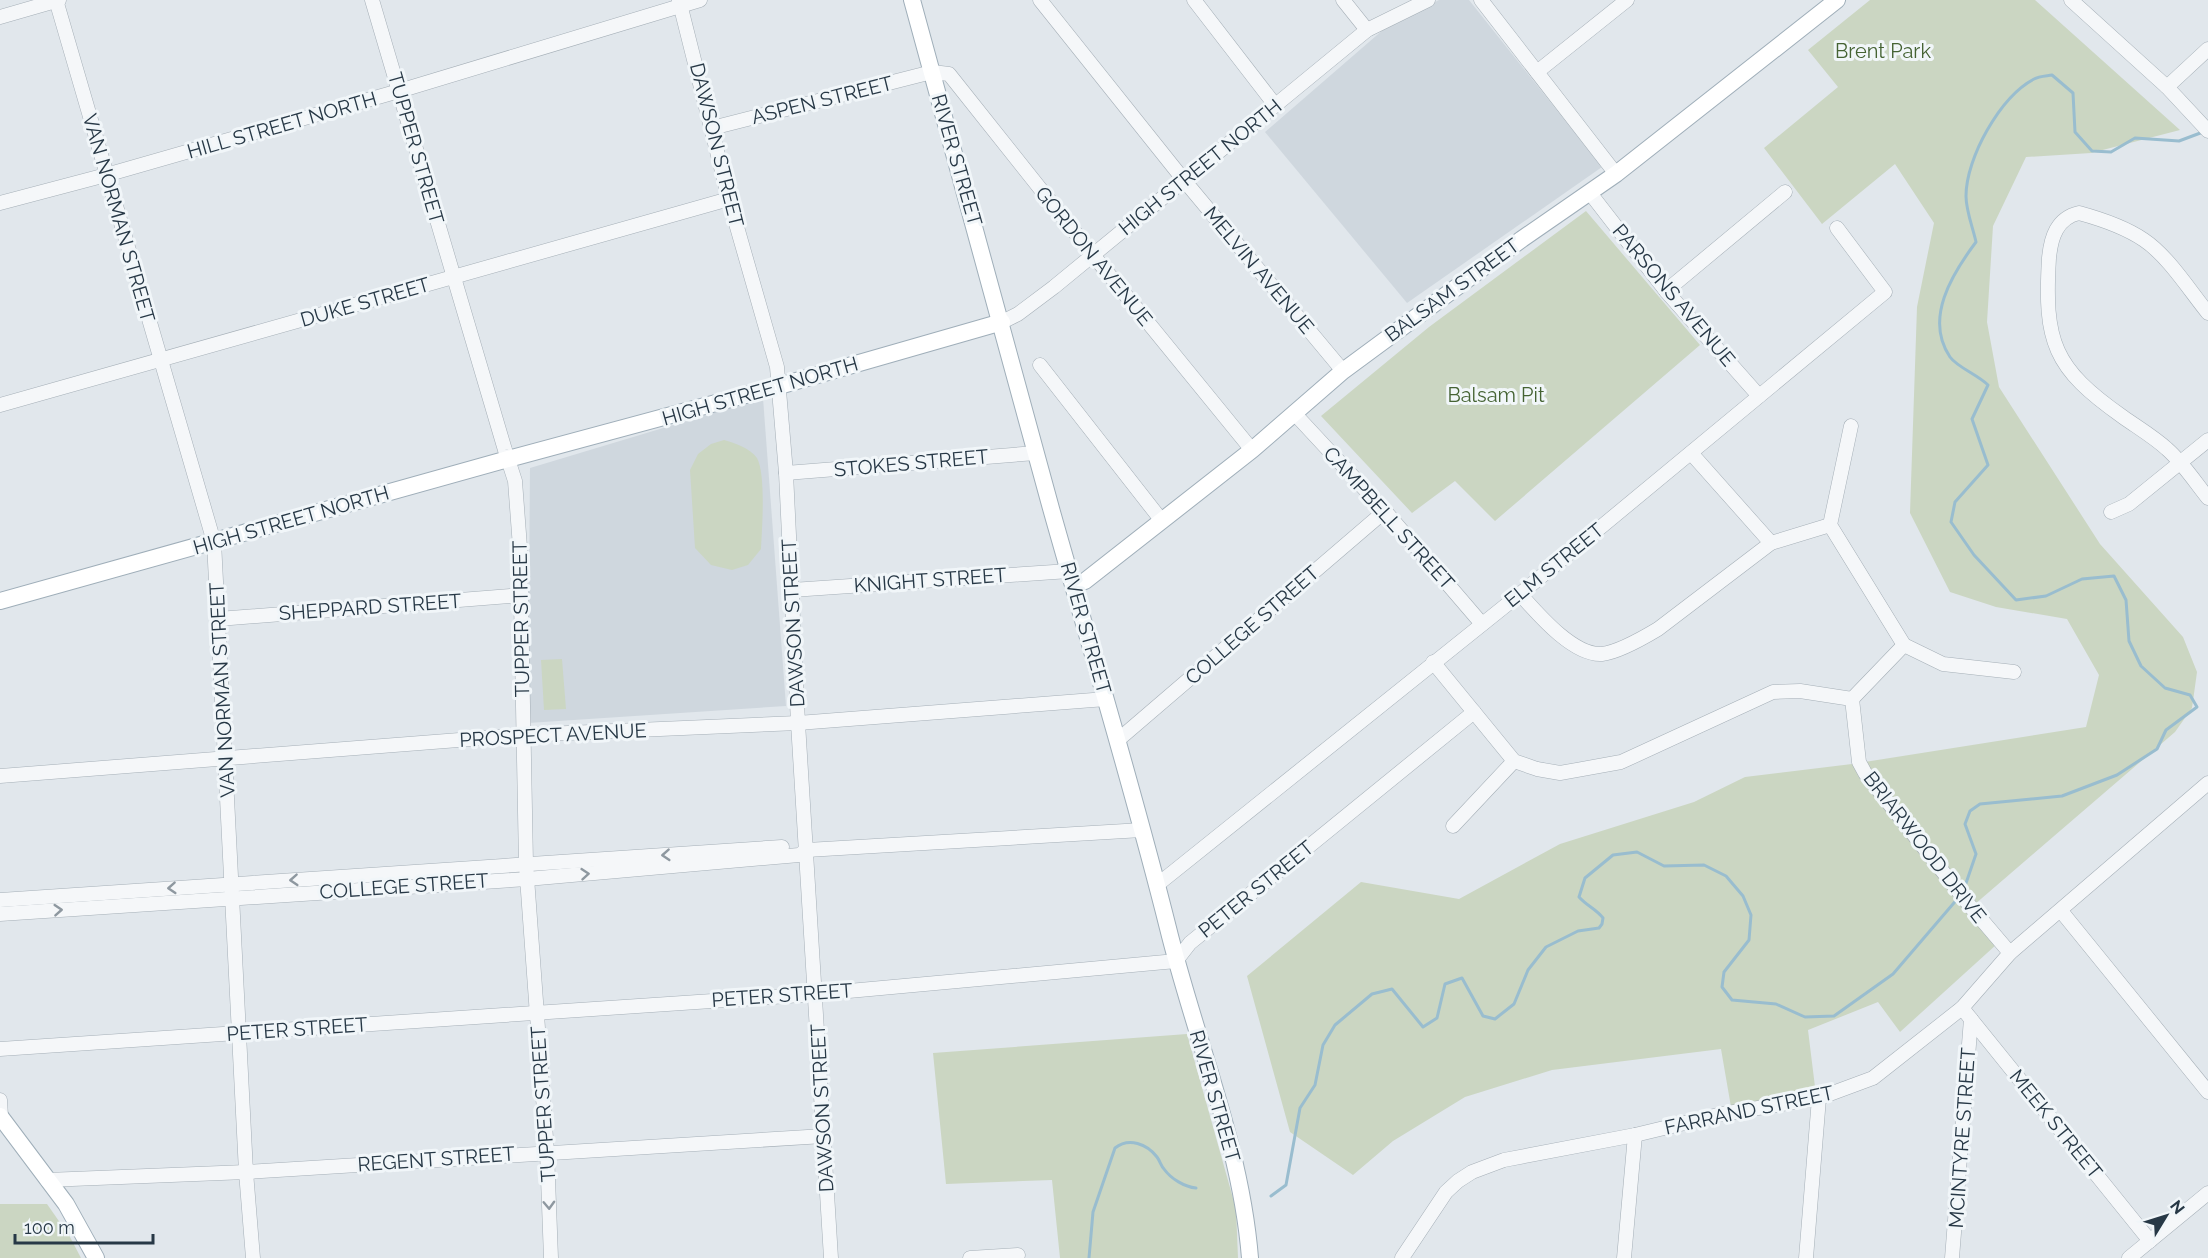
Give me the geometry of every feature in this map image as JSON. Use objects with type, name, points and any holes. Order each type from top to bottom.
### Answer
[{"type":"main road","name":"RIVER STREET","points":[[912,0],[1036,453],[1118,740],[1176,961],[1240,1182],[1248,1228],[1250,1258]]},
{"type":"main road","name":"BALSAM STREET","points":[[1071,578],[1085,581],[1252,450],[1343,371],[1503,253],[1616,174],[1837,0]]},
{"type":"main road","name":"HIGH STREET NORTH","points":[[0,601],[779,386],[1002,322]]},
{"type":"main road","points":[[0,1111],[77,1221],[96,1258]]},
{"type":"street","points":[[0,17],[57,0]]},
{"type":"street","name":"VAN NORMAN STREET","points":[[57,0],[214,542],[246,1172],[253,1258]]},
{"type":"street","name":"TUPPER STREET","points":[[372,0],[516,481],[522,596],[522,735],[526,872],[547,1152],[551,1258]]},
{"type":"street","name":"HILL STREET NORTH","points":[[0,203],[399,91],[680,3],[700,0]]},
{"type":"street","name":"MELVIN AVENUE","points":[[1041,0],[1183,179],[1343,371]]},
{"type":"street","points":[[1194,0],[1275,105]]},
{"type":"street","points":[[1343,0],[1366,30]]},
{"type":"street","name":"HIGH STREET NORTH","points":[[1002,322],[1018,314],[1093,255],[1366,30],[1428,0]]},
{"type":"street","points":[[1481,0],[1616,174]]},
{"type":"street","points":[[1537,72],[1628,0]]},
{"type":"street","points":[[2071,0],[2167,87],[2208,131]]},
{"type":"street","name":"DAWSON STREET","points":[[680,3],[729,199],[777,367],[786,473],[798,723],[831,1258]]},
{"type":"street","points":[[2167,87],[2208,49]]},
{"type":"street","name":"ASPEN STREET","points":[[712,128],[932,72]]},
{"type":"street","name":"GORDON AVENUE","points":[[932,72],[949,74],[1252,450]]},
{"type":"street","points":[[1666,291],[1785,192]]},
{"type":"street","name":"PARSONS AVENUE","points":[[1590,193],[1666,291],[1759,396]]},
{"type":"street","name":"DUKE STREET","points":[[0,405],[729,199]]},
{"type":"street","points":[[2208,313],[2166,261],[2145,241],[2126,230],[2079,213],[2061,222],[2054,232],[2050,247],[2048,313],[2054,341],[2064,363],[2093,396],[2168,449],[2208,498]]},
{"type":"street","name":"ELM STREET","points":[[1157,885],[1520,594],[1885,292],[1837,228]]},
{"type":"street","points":[[1040,364],[1162,521]]},
{"type":"street","name":"CAMPBELL STREET","points":[[1294,412],[1385,511],[1482,624]]},
{"type":"street","points":[[1851,426],[1830,525],[1904,645],[1943,664],[2014,672]]},
{"type":"street","points":[[2111,512],[2128,504],[2208,440]]},
{"type":"street","name":"STOKES STREET","points":[[786,473],[1036,453]]},
{"type":"street","points":[[1691,453],[1771,543]]},
{"type":"street","name":"COLLEGE STREET","points":[[1118,740],[1385,511]]},
{"type":"street","points":[[1520,594],[1552,629],[1578,646],[1593,653],[1603,654],[1641,640],[1658,629],[1771,543],[1830,525]]},
{"type":"street","name":"KNIGHT STREET","points":[[792,590],[1071,578]]},
{"type":"street","name":"SHEPPARD STREET","points":[[218,619],[522,596]]},
{"type":"street","points":[[1433,662],[1514,761],[1537,769],[1560,773],[1621,762],[1773,692],[1800,691],[1852,699],[1904,645]]},
{"type":"street","name":"PROSPECT AVENUE","points":[[0,776],[522,735],[798,723],[1106,699]]},
{"type":"street","name":"BRIARWOOD DRIVE","points":[[1852,699],[1859,762],[1865,773],[2010,953]]},
{"type":"street","name":"PETER STREET","points":[[0,1049],[537,1011],[816,994],[1176,961],[1190,943],[1474,712]]},
{"type":"street","points":[[1454,826],[1514,761]]},
{"type":"street","name":"FARRAND STREET","points":[[1402,1258],[1446,1192],[1472,1172],[1504,1160],[1635,1135],[1722,1113],[1819,1098],[1873,1078],[1966,1014],[2010,953],[2208,783]]},
{"type":"street","name":"COLLEGE STREET","points":[[0,900],[231,891],[800,855],[807,850],[1142,830]]},
{"type":"street","name":"COLLEGE STREET","points":[[0,914],[231,891]]},
{"type":"street","points":[[2061,911],[2208,1092]]},
{"type":"street","name":"MEEK STREET","points":[[1966,1014],[2150,1240]]},
{"type":"street","name":"MCINTYRE STREET","points":[[1953,1258],[1966,1014]]},
{"type":"street","points":[[1806,1258],[1819,1098]]},
{"type":"street","points":[[1624,1258],[1635,1135]]},
{"type":"street","name":"REGENT STREET","points":[[47,1180],[246,1172],[824,1136]]},
{"type":"street","points":[[2129,1258],[2150,1240],[2205,1201]]},
{"type":"street","points":[[970,1258],[1018,1255]]},
{"type":"shaded area","points":[[1439,0],[1469,0],[1602,167],[1407,303],[1265,132],[1384,29]]},
{"type":"shaded area","points":[[763,398],[786,706],[528,723],[530,468]]},
{"type":"green space","name":"Brent Park","points":[[1870,0],[2035,0],[2180,130],[2091,153],[2026,157],[1993,226],[1987,322],[1999,387],[2100,544],[2183,637],[2197,672],[2192,708],[2175,732],[1967,911],[1997,944],[1900,1032],[1878,1002],[1808,1030],[1816,1095],[1731,1107],[1721,1049],[1552,1070],[1465,1097],[1393,1141],[1353,1175],[1290,1132],[1247,976],[1361,882],[1459,899],[1560,844],[1694,802],[1745,777],[1852,764],[2086,727],[2099,675],[2067,619],[1996,607],[1950,592],[1910,513],[1917,307],[1934,223],[1895,164],[1822,224],[1764,148],[1838,87],[1808,50]]},
{"type":"green space","name":"Balsam Pit","points":[[1586,211],[1700,345],[1495,521],[1455,481],[1412,513],[1321,416],[1429,327]]},
{"type":"green space","points":[[724,440],[737,444],[754,454],[762,476],[761,549],[748,565],[732,570],[711,565],[695,548],[690,470],[698,454],[711,444]]},
{"type":"green space","points":[[562,659],[566,709],[544,710],[541,660]]},
{"type":"green space","points":[[1187,1034],[1236,1209],[1238,1258],[1060,1258],[1052,1180],[946,1184],[933,1053]]},
{"type":"green space","points":[[0,1204],[47,1204],[70,1237],[81,1258],[0,1258]]},
{"type":"waterway","points":[[1964,889],[1976,854],[1965,824],[1970,811],[1980,804],[2062,796],[2117,775],[2157,749],[2166,730],[2197,707],[2190,695],[2165,688],[2141,666],[2129,641],[2126,600],[2114,576],[2082,579],[2046,596],[2016,600],[1974,555],[1951,522],[1955,502],[1988,465],[1972,419],[1988,385],[1950,357],[1940,328],[1940,312],[1950,282],[1976,242],[1966,202],[1972,164],[1987,130],[2009,100],[2034,79],[2052,75],[2073,93],[2075,132],[2092,151],[2111,152],[2135,138],[2179,141],[2203,132]]},
{"type":"waterway","points":[[1271,1196],[1286,1185],[1300,1108],[1315,1085],[1323,1045],[1335,1025],[1372,994],[1392,989],[1423,1027],[1437,1018],[1445,984],[1462,978],[1483,1016],[1495,1019],[1514,1004],[1528,970],[1546,947],[1578,931],[1599,928],[1602,924],[1603,918],[1579,897],[1585,878],[1613,855],[1637,852],[1664,866],[1704,865],[1726,876],[1743,896],[1751,915],[1749,940],[1724,972],[1722,987],[1732,1000],[1776,1004],[1805,1017],[1834,1016],[1893,974],[1959,897]]},
{"type":"waterway","points":[[1089,1258],[1093,1212],[1115,1148],[1126,1143],[1143,1146],[1153,1152],[1170,1176],[1183,1184],[1196,1188]]}]
